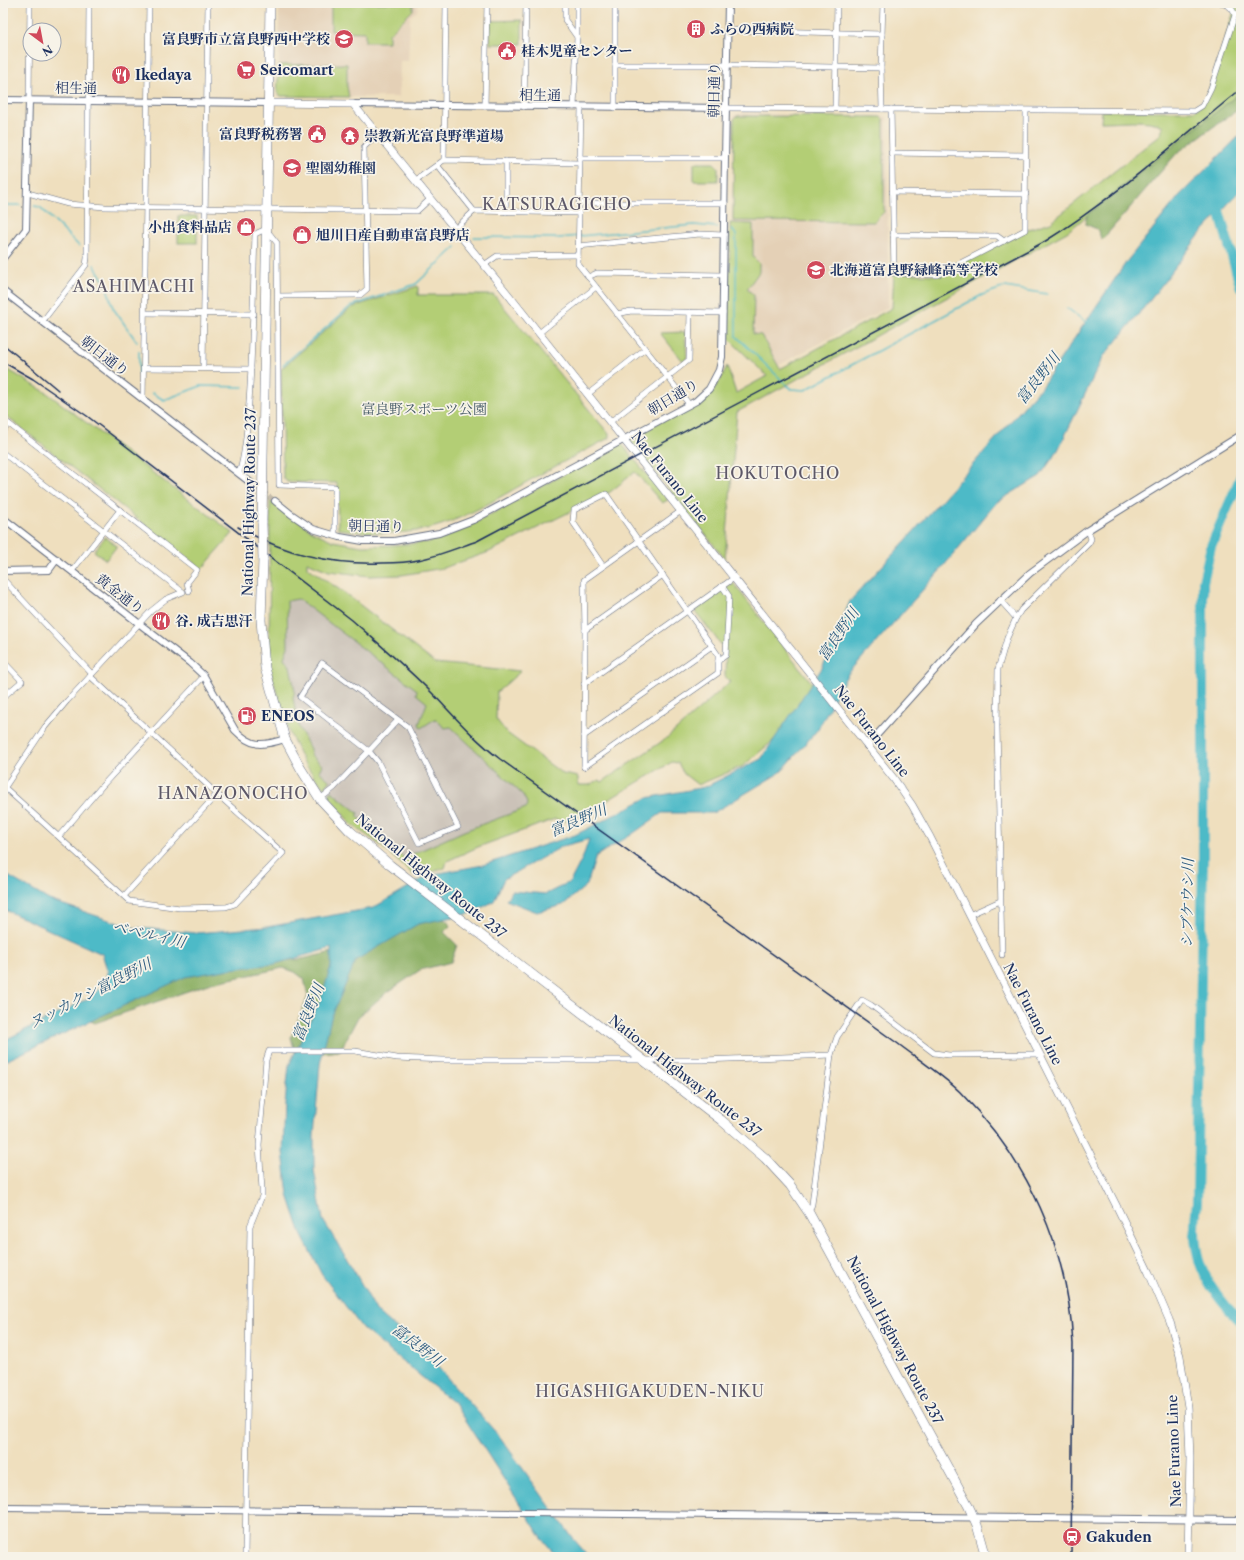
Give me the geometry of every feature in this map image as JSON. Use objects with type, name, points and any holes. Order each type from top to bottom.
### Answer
[{"type":"highway","name":"National Highway Route 237","points":[[270,3],[261,620],[265,668],[286,739],[301,769],[320,799],[350,831],[404,876],[644,1060],[754,1147],[783,1177],[810,1213],[906,1389],[974,1518],[986,1557]]},
{"type":"main road","points":[[269,103],[354,104]]},
{"type":"main road","name":"Nae Furano Line","points":[[354,104],[588,394],[894,778],[920,819],[1149,1272],[1174,1334],[1183,1370],[1188,1407],[1190,1458],[1188,1557]]},
{"type":"street","points":[[3,258],[26,229],[28,193],[30,3]]},
{"type":"street","points":[[42,322],[86,265],[89,3]]},
{"type":"street","points":[[143,400],[149,3]]},
{"type":"street","points":[[203,368],[208,3]]},
{"type":"street","points":[[444,160],[446,3]]},
{"type":"street","points":[[485,106],[487,3]]},
{"type":"street","points":[[524,107],[526,3]]},
{"type":"street","points":[[565,3],[564,20],[577,37]]},
{"type":"street","points":[[577,3],[577,107],[580,203],[578,264],[689,404]]},
{"type":"street","points":[[615,3],[615,108]]},
{"type":"street","name":"朝日通り","points":[[275,501],[313,529],[335,536],[363,541],[394,542],[440,534],[473,520],[689,404],[709,389],[719,370],[722,357],[728,3]]},
{"type":"street","points":[[835,108],[837,33],[836,3]]},
{"type":"street","points":[[882,109],[881,68],[883,3]]},
{"type":"street","points":[[726,108],[1194,111],[1202,106],[1211,88],[1235,15],[1231,7],[1222,3]]},
{"type":"street","points":[[728,30],[882,34]]},
{"type":"street","points":[[615,64],[881,68]]},
{"type":"street","name":"相生通","points":[[3,100],[269,103]]},
{"type":"street","name":"相生通","points":[[354,104],[726,108]]},
{"type":"street","points":[[891,109],[894,273],[937,275],[1024,230],[1026,194],[1026,111]]},
{"type":"street","points":[[278,296],[360,295],[367,289],[364,147],[378,134]]},
{"type":"street","points":[[891,153],[1025,155]]},
{"type":"street","points":[[416,180],[444,160],[506,161],[725,158]]},
{"type":"street","points":[[506,161],[506,212]]},
{"type":"street","points":[[437,165],[474,211]]},
{"type":"street","points":[[892,192],[1026,194]]},
{"type":"street","points":[[28,193],[68,204],[87,206],[266,209],[417,211],[430,199]]},
{"type":"street","points":[[580,203],[725,204]]},
{"type":"street","points":[[455,229],[474,211],[579,213]]},
{"type":"street","points":[[239,474],[244,457],[251,370],[254,314],[255,234],[266,229],[277,243],[279,485],[335,487],[335,536]]},
{"type":"street","points":[[578,246],[700,234],[724,234]]},
{"type":"street","points":[[893,235],[997,236],[1004,241]]},
{"type":"street","points":[[484,265],[497,256],[578,255]]},
{"type":"street","points":[[588,277],[596,273],[723,275]]},
{"type":"street","points":[[539,333],[596,287]]},
{"type":"street","name":"朝日通り","points":[[3,291],[251,483]]},
{"type":"street","points":[[617,314],[631,311],[723,313]]},
{"type":"street","points":[[610,422],[689,360],[690,312]]},
{"type":"street","points":[[145,313],[254,314]]},
{"type":"street","points":[[588,394],[645,349]]},
{"type":"street","points":[[144,368],[251,370]]},
{"type":"street","points":[[3,420],[197,570],[187,583],[189,590]]},
{"type":"street","points":[[3,431],[9,424]]},
{"type":"street","points":[[868,746],[976,624],[1035,569],[1088,530],[1241,435]]},
{"type":"street","points":[[3,453],[183,592],[160,604],[91,675],[44,727],[3,788],[59,836],[129,901],[180,908],[231,906],[235,904],[283,853],[151,733],[91,675],[3,579]]},
{"type":"street","points":[[603,566],[573,522],[574,510],[606,494],[639,540],[718,655],[718,673],[584,767],[584,580],[639,540],[681,511]]},
{"type":"street","points":[[72,571],[120,510]]},
{"type":"street","name":"黄金通り","points":[[3,518],[190,663],[204,676],[235,730],[249,743],[261,745],[286,739]]},
{"type":"street","points":[[1002,955],[997,681],[1001,658],[1007,638],[1021,610],[1089,544],[1091,539],[1088,530]]},
{"type":"street","points":[[3,571],[49,570],[57,560]]},
{"type":"street","points":[[585,630],[663,575]]},
{"type":"street","points":[[584,684],[734,578]]},
{"type":"street","points":[[718,661],[726,655],[729,596],[722,586]]},
{"type":"street","points":[[1000,600],[1016,618]]},
{"type":"street","points":[[584,736],[712,646]]},
{"type":"street","points":[[3,661],[22,681],[3,697]]},
{"type":"street","points":[[322,663],[398,720],[408,727],[458,827],[419,843],[378,762],[369,751],[300,697],[322,663]]},
{"type":"street","points":[[59,836],[204,676]]},
{"type":"street","points":[[320,799],[334,788],[398,720]]},
{"type":"street","points":[[124,896],[217,794]]},
{"type":"street","points":[[969,915],[1000,901]]},
{"type":"street","points":[[810,1213],[832,1055],[837,1037],[862,1000],[871,1005],[934,1053],[949,1055],[1039,1054]]},
{"type":"street","points":[[245,1557],[250,1226],[262,1196],[259,1145],[266,1060],[269,1051],[352,1051],[397,1058],[443,1060],[703,1060],[832,1055]]},
{"type":"street","points":[[3,1508],[246,1512],[1241,1520]]},
{"type":"shaded area","name":"富良野市立富良野西中学校","points":[[279,3],[418,3],[417,11],[410,16],[408,61],[400,61],[399,97],[349,97],[347,86],[347,64],[279,65]]},
{"type":"shaded area","name":"北海道富良野緑峰高等学校","points":[[737,114],[887,117],[888,307],[775,367],[743,339],[745,233],[732,222],[733,118]]},
{"type":"shaded area","points":[[298,599],[417,690],[416,694],[427,703],[419,724],[421,728],[435,719],[445,728],[451,727],[523,795],[527,803],[526,808],[464,831],[404,858],[357,817],[357,813],[328,796],[324,789],[330,781],[319,771],[322,764],[311,755],[310,749],[299,727],[293,698],[295,690],[284,658],[288,647],[287,601]]},
{"type":"green space","points":[[331,3],[413,3],[413,10],[389,34],[389,42],[365,42],[365,32],[331,31]]},
{"type":"green space","points":[[1049,3],[1188,3],[1187,4]]},
{"type":"green space","points":[[1222,3],[1241,3],[1241,92],[1067,232],[737,412],[725,559],[629,439],[712,392],[721,379],[727,366],[736,393],[767,376],[728,338],[730,223],[753,224],[753,257],[759,263],[759,272],[747,289],[754,295],[753,334],[761,335],[780,369],[892,308],[894,273],[937,275],[1025,230],[1051,222],[1161,134],[1163,126],[1149,122],[1101,122],[1102,111],[1194,111],[1205,102],[1234,11]]},
{"type":"green space","points":[[522,20],[522,44],[490,44],[490,21]]},
{"type":"green space","points":[[347,64],[347,86],[349,97],[281,96],[277,93],[279,65]]},
{"type":"green space","points":[[1241,92],[1241,108],[1177,153],[1102,240],[1097,229],[1085,224],[1087,215]]},
{"type":"green space","points":[[737,116],[881,117],[884,120],[884,212],[874,222],[733,221],[734,119]]},
{"type":"green space","points":[[694,163],[714,163],[718,167],[718,181],[694,181]]},
{"type":"green space","points":[[178,216],[197,216],[197,243],[178,243]]},
{"type":"green space","name":"富良野スポーツ公園","points":[[418,286],[418,295],[494,295],[609,434],[609,438],[484,506],[441,525],[429,529],[390,533],[338,529],[337,483],[287,482],[283,477],[281,369],[351,308]]},
{"type":"green space","points":[[685,332],[687,358],[683,361],[660,333]]},
{"type":"green space","points":[[7,369],[47,393],[233,533],[202,569],[3,414],[3,374]]},
{"type":"green space","points":[[621,443],[668,500],[662,503],[635,472],[610,492],[489,552],[443,568],[402,575],[369,576],[329,571],[307,562],[307,567],[346,594],[435,663],[521,671],[497,692],[496,719],[507,733],[563,774],[578,777],[578,785],[589,785],[599,780],[602,782],[667,738],[730,682],[725,676],[726,651],[695,611],[733,583],[815,687],[781,734],[743,766],[698,785],[684,774],[678,763],[672,762],[571,822],[555,819],[478,847],[447,861],[445,868],[416,877],[375,841],[352,825],[328,796],[331,791],[358,813],[358,817],[404,858],[464,831],[526,808],[527,803],[523,795],[451,727],[445,728],[435,719],[421,728],[419,724],[427,703],[416,694],[417,690],[298,599],[287,601],[288,647],[284,658],[290,666],[295,691],[293,698],[299,727],[310,749],[311,755],[322,765],[319,771],[330,781],[324,789],[303,761],[290,734],[269,667],[270,498],[312,531],[333,541],[362,546],[430,542],[473,524]]},
{"type":"green space","points":[[105,537],[117,546],[106,560],[94,551]]},
{"type":"green space","points":[[432,918],[444,919],[451,925],[444,932],[457,945],[451,962],[420,970],[385,994],[358,1017],[340,1051],[296,1056],[291,1037],[308,996],[304,979],[295,972],[283,968],[211,983],[95,1023],[88,1020],[167,976],[222,966],[302,959],[333,952]]},
{"type":"water","points":[[1241,134],[1241,190],[1201,233],[1151,299],[1103,357],[1058,450],[1040,476],[997,502],[937,574],[847,675],[818,729],[781,772],[713,813],[662,813],[631,835],[596,856],[587,885],[563,905],[537,912],[506,900],[512,891],[546,894],[570,882],[583,857],[589,839],[563,846],[504,879],[494,901],[472,913],[418,924],[356,960],[331,1018],[320,1064],[314,1135],[314,1170],[323,1220],[377,1312],[427,1355],[500,1437],[572,1537],[589,1557],[558,1557],[543,1540],[456,1405],[363,1329],[322,1275],[301,1234],[288,1195],[283,1152],[285,1103],[289,1065],[321,999],[331,966],[331,948],[275,964],[230,969],[185,977],[3,1062],[3,1041],[89,998],[103,986],[108,972],[102,954],[3,909],[3,873],[49,900],[130,927],[196,933],[267,927],[373,908],[429,875],[483,865],[575,835],[647,798],[705,787],[761,759],[822,668],[850,601],[907,539],[1042,386],[1127,261],[1180,195]]},
{"type":"waterway","name":"シブケウシ川","points":[[1216,200],[1241,288]]},
{"type":"waterway","points":[[3,205],[20,205]]},
{"type":"waterway","points":[[34,206],[40,207],[79,246]]},
{"type":"waterway","points":[[474,237],[559,238],[694,225],[717,227]]},
{"type":"waterway","points":[[732,229],[736,235],[736,336],[791,389],[805,390],[982,295],[1005,287],[1047,294]]},
{"type":"waterway","points":[[283,365],[351,306],[416,284],[456,247]]},
{"type":"waterway","points":[[94,265],[106,284],[113,308],[137,342]]},
{"type":"waterway","points":[[1067,308],[1087,323]]},
{"type":"waterway","points":[[139,351],[139,374]]},
{"type":"waterway","points":[[152,393],[164,400],[201,386],[243,387]]},
{"type":"waterway","name":"シブケウシ川","points":[[1241,476],[1211,546],[1203,582],[1203,858],[1197,1203],[1195,1218],[1196,1246],[1202,1270],[1216,1294],[1241,1322]]},
{"type":"tunnel","points":[[251,483],[275,501]]},
{"type":"railway","points":[[238,527],[272,544],[307,556],[344,562],[396,563],[414,561],[477,541],[1044,242],[1096,207],[1121,188],[1241,89]]},
{"type":"railway","points":[[3,344],[58,390]]},
{"type":"railway","points":[[3,362],[33,379],[87,416],[352,620],[432,693],[473,736],[500,759],[897,1043],[960,1092],[1006,1147],[1024,1176],[1040,1208],[1053,1240],[1063,1273],[1073,1344],[1071,1557]]},
{"type":"place","name":"ふらの西病院","points":[[696,29]]},
{"type":"place","name":"富良野市立富良野西中学校","points":[[344,39]]},
{"type":"place","name":"桂木児童センター","points":[[507,51]]},
{"type":"place","name":"Seicomart","points":[[246,70]]},
{"type":"place","name":"Ikedaya","points":[[121,75]]},
{"type":"place","name":"富良野税務署","points":[[317,134]]},
{"type":"place","name":"崇教新光富良野準道場","points":[[350,136]]},
{"type":"place","name":"聖園幼稚園","points":[[292,168]]},
{"type":"place","name":"小出食料品店","points":[[246,227]]},
{"type":"place","name":"旭川日産自動車富良野店","points":[[302,235]]},
{"type":"place","name":"北海道富良野緑峰高等学校","points":[[816,270]]},
{"type":"place","name":"谷. 成吉思汗","points":[[161,621]]},
{"type":"place","name":"ENEOS","points":[[247,716]]},
{"type":"place","name":"Gakuden","points":[[1072,1537]]},
{"type":"district","name":"KATSURAGICHO","points":[[557,204]]},
{"type":"district","name":"ASAHIMACHI","points":[[134,286]]},
{"type":"district","name":"HOKUTOCHO","points":[[778,473]]},
{"type":"district","name":"HANAZONOCHO","points":[[233,793]]},
{"type":"district","name":"HIGASHIGAKUDEN-NIKU","points":[[650,1391]]},
{"type":"water label","name":"富良野川","points":[[1038,378]]},
{"type":"water label","name":"富良野川","points":[[838,634]]},
{"type":"water label","name":"富良野川","points":[[578,820]]},
{"type":"water label","name":"ベベルイ川","points":[[149,934]]},
{"type":"water label","name":"ヌッカクシ富良野川","points":[[90,993]]},
{"type":"water label","name":"富良野川","points":[[308,1012]]},
{"type":"water label","name":"富良野川","points":[[418,1345]]}]
